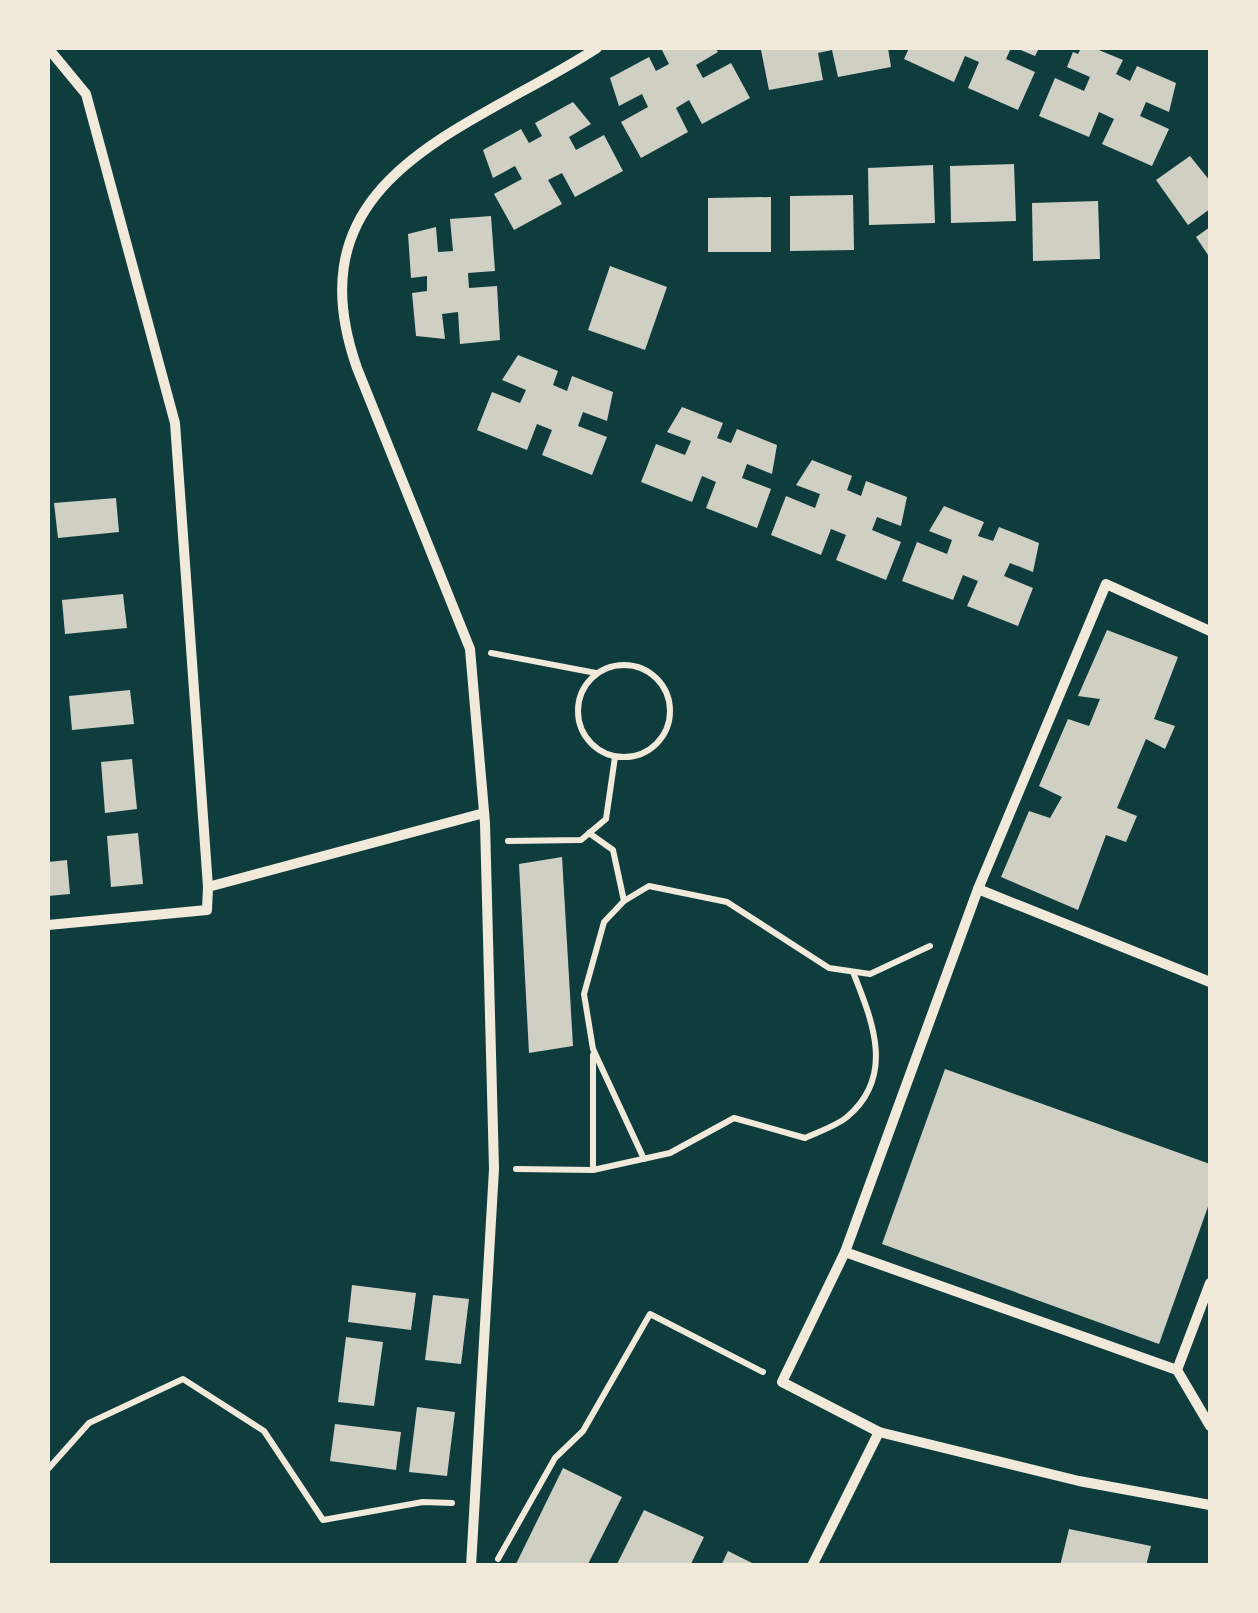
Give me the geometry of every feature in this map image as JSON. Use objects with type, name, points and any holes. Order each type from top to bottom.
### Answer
[{"type":"street","points":[[48,48],[86,94],[175,423],[208,886],[207,910],[48,925]]},
{"type":"street","points":[[470,1566],[494,1169],[486,842],[470,649],[344,331],[340,292],[345,254],[358,218],[380,186],[408,160],[597,48]]},
{"type":"street","points":[[1210,631],[1106,584],[978,889],[844,1252],[782,1382],[879,1432],[1079,1481],[1210,1505]]},
{"type":"street","points":[[208,886],[484,812]]},
{"type":"street","points":[[978,889],[1210,982]]},
{"type":"street","points":[[844,1252],[1178,1370],[1210,1426]]},
{"type":"street","points":[[1178,1370],[1210,1283]]},
{"type":"street","points":[[812,1566],[879,1432]]},
{"type":"path","points":[[470,649],[596,673],[625,664],[640,667],[664,686],[670,700],[666,730],[657,743],[630,757],[615,757],[601,752],[580,729],[579,698],[596,673]]},
{"type":"path","points":[[486,842],[581,840],[606,819],[615,757]]},
{"type":"path","points":[[589,833],[613,850],[624,901]]},
{"type":"path","points":[[593,1170],[593,1049],[584,994],[604,922],[624,901],[649,886],[727,902],[829,968],[870,974],[934,944]]},
{"type":"path","points":[[494,1169],[593,1170],[670,1153],[734,1118],[805,1138],[847,1118],[863,1098],[878,1062],[876,1031],[853,971]]},
{"type":"path","points":[[593,1049],[644,1159]]},
{"type":"path","points":[[494,1566],[554,1458],[583,1432],[650,1314],[782,1382]]},
{"type":"path","points":[[48,1469],[89,1424],[183,1379],[264,1431],[323,1520],[424,1502],[475,1504]]},
{"type":"building","points":[[715,48],[718,52],[696,65],[703,78],[731,63],[750,98],[702,124],[689,100],[676,108],[688,132],[641,158],[621,122],[648,107],[642,94],[619,106],[610,78],[649,57],[656,71],[669,64],[662,50]]},
{"type":"building","points":[[888,48],[891,67],[838,77],[832,50],[818,53],[823,80],[769,90],[761,50]]},
{"type":"building","points":[[909,48],[1011,48],[1006,59],[1035,72],[1018,110],[968,88],[979,62],[965,56],[954,82],[904,59]]},
{"type":"building","points":[[1016,48],[1039,48],[1035,56]]},
{"type":"building","points":[[1081,48],[1094,48],[1123,60],[1116,74],[1130,81],[1137,66],[1176,83],[1169,112],[1146,102],[1140,116],[1169,129],[1152,166],[1102,144],[1114,119],[1099,112],[1089,137],[1039,116],[1055,78],[1084,91],[1090,77],[1067,67],[1073,52],[1078,54]]},
{"type":"building","points":[[573,102],[591,124],[569,137],[576,150],[604,135],[623,171],[575,197],[562,173],[548,180],[562,204],[514,230],[494,194],[522,179],[515,166],[493,178],[483,150],[521,129],[529,143],[542,136],[535,123]]},
{"type":"building","points":[[1190,156],[1210,181],[1210,209],[1188,225],[1156,180]]},
{"type":"building","points":[[1014,164],[1016,221],[951,223],[950,166]]},
{"type":"building","points":[[933,165],[935,223],[869,225],[868,168]]},
{"type":"building","points":[[853,195],[854,250],[790,251],[790,196]]},
{"type":"building","points":[[771,197],[771,252],[708,252],[708,198]]},
{"type":"building","points":[[1098,201],[1100,259],[1033,261],[1032,203]]},
{"type":"building","points":[[491,216],[495,271],[468,273],[469,288],[497,286],[500,340],[460,344],[458,312],[442,314],[445,339],[416,336],[412,293],[427,291],[427,276],[411,278],[408,234],[436,227],[438,252],[453,251],[450,219]]},
{"type":"building","points":[[1210,227],[1210,258],[1196,237]]},
{"type":"building","points":[[610,266],[667,287],[645,350],[588,330]]},
{"type":"building","points":[[518,355],[558,371],[553,385],[567,391],[572,376],[613,392],[607,421],[583,412],[578,426],[607,437],[592,475],[542,455],[552,430],[537,424],[527,450],[477,430],[492,392],[520,403],[526,390],[502,380]]},
{"type":"building","points":[[682,407],[723,423],[717,438],[731,443],[737,429],[777,445],[772,474],[747,464],[742,478],[771,489],[757,528],[706,508],[716,482],[702,476],[692,502],[641,482],[656,444],[685,455],[691,441],[667,432]]},
{"type":"building","points":[[812,460],[852,476],[847,490],[861,496],[866,481],[907,497],[901,526],[877,517],[872,530],[901,542],[886,580],[836,560],[846,535],[831,529],[821,555],[771,535],[786,496],[815,508],[820,494],[796,485]]},
{"type":"building","points":[[116,498],[119,532],[58,538],[54,503]]},
{"type":"building","points":[[944,506],[984,522],[978,536],[993,541],[999,527],[1039,543],[1033,572],[1010,563],[1004,576],[1033,588],[1018,626],[967,606],[978,581],[963,575],[953,600],[902,581],[917,542],[947,554],[952,540],[929,531]]},
{"type":"building","points":[[123,594],[127,628],[65,634],[62,600]]},
{"type":"building","points":[[1107,630],[1178,657],[1154,719],[1175,726],[1165,749],[1146,739],[1117,808],[1137,816],[1126,842],[1106,835],[1078,910],[1001,877],[1029,811],[1050,818],[1062,797],[1039,786],[1068,719],[1089,726],[1100,699],[1078,696]]},
{"type":"building","points":[[130,690],[134,724],[72,730],[69,696]]},
{"type":"building","points":[[132,759],[137,809],[105,813],[101,762]]},
{"type":"building","points":[[138,833],[143,884],[111,887],[107,836]]},
{"type":"building","points":[[562,857],[573,1046],[529,1053],[519,864]]},
{"type":"building","points":[[67,860],[70,894],[48,896],[48,862]]},
{"type":"building","points":[[945,1069],[1210,1164],[1210,1201],[1159,1344],[882,1244]]},
{"type":"building","points":[[352,1285],[416,1293],[411,1330],[348,1322]]},
{"type":"building","points":[[433,1295],[469,1299],[461,1364],[425,1360]]},
{"type":"building","points":[[346,1337],[383,1342],[374,1406],[338,1402]]},
{"type":"building","points":[[417,1407],[455,1412],[447,1476],[409,1472]]},
{"type":"building","points":[[335,1424],[401,1432],[396,1470],[330,1461]]},
{"type":"building","points":[[563,1468],[622,1497],[587,1566],[515,1566]]},
{"type":"building","points":[[644,1510],[704,1537],[690,1566],[616,1566]]},
{"type":"building","points":[[1069,1529],[1151,1546],[1146,1566],[1060,1566]]},
{"type":"building","points":[[728,1551],[758,1566],[721,1566]]}]
